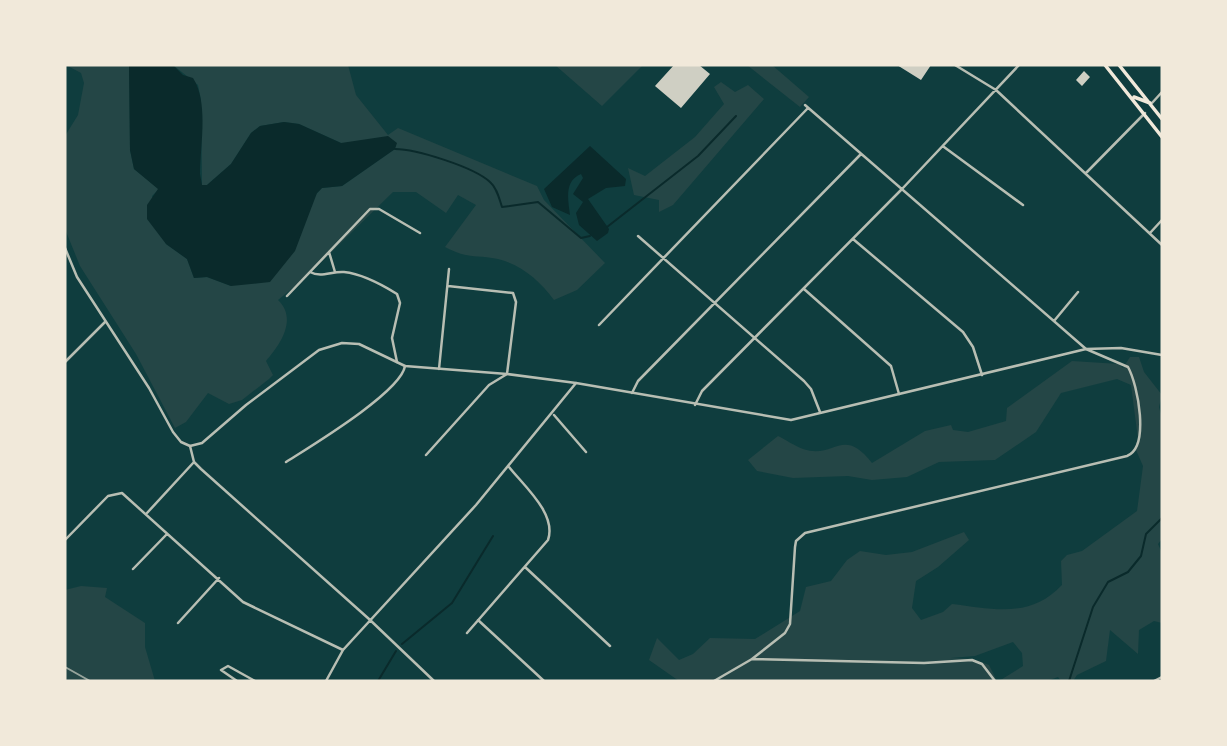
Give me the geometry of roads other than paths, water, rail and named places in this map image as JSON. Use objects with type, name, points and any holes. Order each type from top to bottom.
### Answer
[{"type":"main road","points":[[1105,65],[1162,137]]},
{"type":"main road","points":[[1119,65],[1152,103],[1162,120]]},
{"type":"main road","points":[[1132,96],[1152,103]]},
{"type":"street","points":[[955,65],[996,90],[1162,245]]},
{"type":"street","points":[[695,405],[702,391],[902,189],[1019,65]]},
{"type":"street","points":[[1152,103],[1162,92]]},
{"type":"street","points":[[599,324],[806,107],[1086,349],[1124,363],[1132,373],[1138,404],[1140,441],[1135,452],[805,533],[796,541],[791,621],[785,633],[752,659],[714,681]]},
{"type":"street","points":[[1086,173],[1145,113]]},
{"type":"street","points":[[943,146],[1023,205]]},
{"type":"street","points":[[632,393],[638,381],[861,154]]},
{"type":"street","points":[[287,296],[374,208],[419,233]]},
{"type":"street","points":[[1150,233],[1162,219]]},
{"type":"street","points":[[638,236],[811,388],[820,413]]},
{"type":"street","points":[[853,239],[962,332],[973,347],[982,375]]},
{"type":"street","points":[[65,248],[77,277],[149,388],[173,432],[181,442],[190,446],[202,443],[246,405],[328,346],[359,344],[405,366],[507,374],[576,383],[783,420],[1086,349],[1121,348],[1162,355]]},
{"type":"street","points":[[329,251],[335,272]]},
{"type":"street","points":[[439,369],[449,269]]},
{"type":"street","points":[[310,272],[316,275],[335,272],[370,279],[397,294],[400,303],[392,338],[397,362]]},
{"type":"street","points":[[426,455],[489,386],[507,374],[516,302],[513,293],[448,286]]},
{"type":"street","points":[[804,289],[891,366],[899,394]]},
{"type":"street","points":[[1054,321],[1078,292]]},
{"type":"street","points":[[65,362],[105,321]]},
{"type":"street","points":[[286,462],[394,386],[405,366]]},
{"type":"street","points":[[326,681],[343,650],[369,619],[509,467],[576,383]]},
{"type":"street","points":[[553,414],[586,452]]},
{"type":"street","points":[[190,446],[194,462],[434,681]]},
{"type":"street","points":[[147,513],[194,462]]},
{"type":"street","points":[[467,633],[548,540],[550,522],[509,467]]},
{"type":"street","points":[[65,540],[100,502],[115,493],[121,493],[147,513],[243,603],[343,650]]},
{"type":"street","points":[[133,569],[167,534]]},
{"type":"street","points":[[525,566],[610,646]]},
{"type":"street","points":[[178,624],[219,578]]},
{"type":"street","points":[[478,620],[544,681]]},
{"type":"street","points":[[752,659],[924,663],[972,660],[982,664],[995,681]]},
{"type":"street","points":[[237,681],[221,670],[228,666],[255,681]]},
{"type":"street","points":[[1154,681],[1162,677]]},
{"type":"waterway","points":[[607,227],[698,156],[736,116]]},
{"type":"waterway","points":[[395,149],[430,155],[458,165],[482,176],[492,184],[502,207],[538,202],[581,238],[590,236]]},
{"type":"waterway","points":[[1069,681],[1093,607],[1108,582],[1128,572],[1141,556],[1146,534],[1162,518]]},
{"type":"waterway","points":[[402,644],[452,603],[493,536]]},
{"type":"waterway","points":[[378,681],[396,651]]},
{"type":"railway","points":[[65,667],[90,681]]}]
